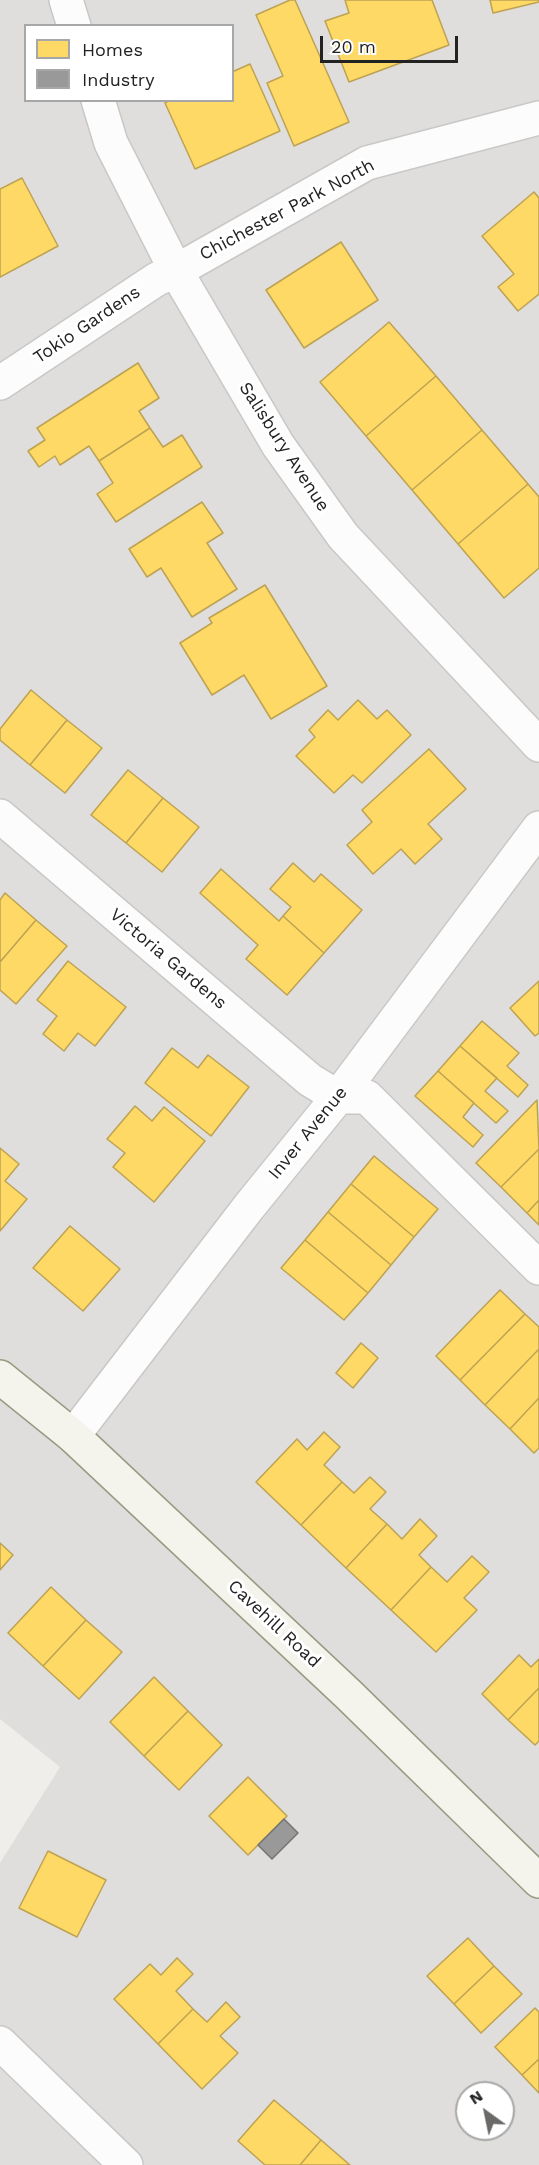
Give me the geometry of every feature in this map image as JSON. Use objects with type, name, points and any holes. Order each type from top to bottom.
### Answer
[{"type":"main road","name":"Cavehill Road","points":[[0,1377],[73,1436],[349,1695],[539,1881]]},
{"type":"street","points":[[66,0],[73,24]]},
{"type":"street","name":"Salisbury Avenue","points":[[99,102],[111,143],[176,271],[278,445],[343,536],[539,745]]},
{"type":"street","name":"Chichester Park North","points":[[176,271],[367,163],[539,118]]},
{"type":"street","name":"Tokio Gardens","points":[[0,383],[157,279],[176,271]]},
{"type":"street","name":"Victoria Gardens","points":[[0,816],[310,1080],[338,1097]]},
{"type":"street","name":"Inver Avenue","points":[[73,1436],[248,1208],[338,1097],[539,828]]},
{"type":"street","points":[[338,1097],[367,1097],[539,1268]]},
{"type":"street","points":[[0,2043],[126,2165]]},
{"type":"shaded area","points":[[0,0],[539,0],[539,2165],[0,2165],[0,1863],[60,1767],[0,1719]]},
{"type":"building: Homes","points":[[295,0],[349,122],[294,146],[267,83],[283,76],[256,15]]},
{"type":"building: Homes","points":[[345,0],[432,0],[449,45],[349,82],[325,21],[349,13]]},
{"type":"building: Homes","points":[[490,0],[539,0],[539,2],[493,13]]},
{"type":"building: Homes","points":[[250,64],[280,131],[195,169],[165,103],[234,102],[234,71]]},
{"type":"building: Homes","points":[[22,178],[58,246],[0,277],[0,189]]},
{"type":"building: Homes","points":[[534,192],[539,198],[539,294],[518,311],[498,287],[514,274],[482,236]]},
{"type":"building: Homes","points":[[341,242],[378,300],[304,348],[266,290]]},
{"type":"building: Homes","points":[[389,322],[436,376],[366,436],[320,382]]},
{"type":"building: Homes","points":[[138,363],[159,398],[139,411],[150,428],[99,461],[89,446],[60,465],[55,456],[39,467],[28,451],[45,440],[37,428]]},
{"type":"building: Homes","points":[[436,376],[482,430],[412,490],[366,436]]},
{"type":"building: Homes","points":[[150,428],[163,447],[182,435],[202,467],[116,522],[97,494],[113,483],[99,461]]},
{"type":"building: Homes","points":[[482,430],[528,484],[458,544],[412,490]]},
{"type":"building: Homes","points":[[528,484],[539,497],[539,568],[504,598],[458,544]]},
{"type":"building: Homes","points":[[202,502],[223,533],[207,543],[237,589],[192,617],[161,568],[147,577],[129,549]]},
{"type":"building: Homes","points":[[265,585],[327,686],[271,719],[244,675],[212,695],[180,643],[212,623],[209,618]]},
{"type":"building: Homes","points":[[31,690],[67,720],[30,765],[0,740],[0,729]]},
{"type":"building: Homes","points":[[358,700],[377,719],[387,710],[411,735],[362,783],[353,775],[334,793],[296,756],[315,737],[309,730],[328,710],[338,720]]},
{"type":"building: Homes","points":[[67,720],[102,748],[65,793],[30,765]]},
{"type":"building: Homes","points":[[429,749],[466,789],[428,824],[442,839],[415,864],[401,849],[373,874],[347,845],[372,822],[362,810]]},
{"type":"building: Homes","points":[[128,770],[163,798],[126,843],[91,815]]},
{"type":"building: Homes","points":[[163,798],[199,827],[162,872],[126,843]]},
{"type":"building: Homes","points":[[293,863],[314,882],[321,874],[362,910],[324,953],[283,916],[291,907],[270,889]]},
{"type":"building: Homes","points":[[221,869],[279,921],[283,916],[324,953],[287,995],[246,959],[258,945],[200,893]]},
{"type":"building: Homes","points":[[5,893],[36,920],[0,962],[0,900]]},
{"type":"building: Homes","points":[[36,920],[67,946],[16,1004],[0,990],[0,962]]},
{"type":"building: Homes","points":[[68,961],[126,1007],[95,1046],[78,1033],[64,1051],[43,1034],[57,1016],[37,1000]]},
{"type":"building: Homes","points":[[539,981],[539,1033],[535,1036],[510,1008]]},
{"type":"building: Homes","points":[[482,1021],[519,1053],[507,1066],[528,1085],[518,1097],[460,1046]]},
{"type":"building: Homes","points":[[460,1046],[497,1078],[485,1091],[508,1111],[496,1123],[438,1071]]},
{"type":"building: Homes","points":[[172,1048],[198,1068],[208,1055],[249,1087],[211,1136],[145,1083]]},
{"type":"building: Homes","points":[[438,1071],[474,1103],[463,1117],[483,1135],[473,1147],[415,1096]]},
{"type":"building: Homes","points":[[537,1100],[539,1149],[501,1187],[476,1163]]},
{"type":"building: Homes","points":[[135,1106],[152,1121],[164,1107],[205,1141],[154,1202],[113,1167],[125,1153],[107,1139]]},
{"type":"building: Homes","points":[[0,1148],[19,1164],[5,1181],[27,1199],[0,1231]]},
{"type":"building: Homes","points":[[539,1149],[539,1200],[527,1213],[501,1187]]},
{"type":"building: Homes","points":[[374,1156],[438,1209],[414,1237],[351,1184]]},
{"type":"building: Homes","points":[[351,1184],[414,1237],[391,1265],[328,1212]]},
{"type":"building: Homes","points":[[539,1200],[539,1225],[527,1213]]},
{"type":"building: Homes","points":[[328,1212],[391,1265],[368,1293],[305,1240]]},
{"type":"building: Homes","points":[[70,1226],[120,1269],[83,1311],[33,1268]]},
{"type":"building: Homes","points":[[305,1240],[368,1293],[344,1320],[281,1268]]},
{"type":"building: Homes","points":[[500,1290],[525,1314],[460,1380],[436,1356]]},
{"type":"building: Homes","points":[[525,1314],[539,1327],[539,1349],[485,1405],[460,1380]]},
{"type":"building: Homes","points":[[361,1343],[378,1358],[353,1388],[336,1373]]},
{"type":"building: Homes","points":[[539,1349],[539,1398],[510,1429],[485,1405]]},
{"type":"building: Homes","points":[[539,1398],[539,1448],[534,1453],[510,1429]]},
{"type":"building: Homes","points":[[324,1432],[340,1447],[324,1465],[342,1482],[301,1525],[256,1482],[297,1439],[307,1450]]},
{"type":"building: Homes","points":[[370,1477],[386,1492],[370,1509],[387,1524],[346,1568],[301,1525],[342,1482],[354,1493]]},
{"type":"building: Homes","points":[[420,1519],[437,1536],[419,1555],[431,1567],[391,1610],[346,1568],[387,1524],[402,1539]]},
{"type":"building: Homes","points":[[0,1543],[13,1555],[0,1570]]},
{"type":"building: Homes","points":[[472,1556],[489,1572],[464,1598],[477,1610],[436,1652],[391,1610],[431,1567],[447,1582]]},
{"type":"building: Homes","points":[[51,1587],[86,1620],[43,1666],[8,1633]]},
{"type":"building: Homes","points":[[86,1620],[122,1652],[79,1699],[43,1666]]},
{"type":"building: Homes","points":[[519,1655],[531,1667],[539,1659],[539,1688],[508,1720],[482,1694]]},
{"type":"building: Homes","points":[[154,1677],[188,1711],[144,1756],[110,1722]]},
{"type":"building: Homes","points":[[539,1688],[539,1741],[535,1745],[508,1720]]},
{"type":"building: Homes","points":[[188,1711],[222,1745],[179,1790],[144,1756]]},
{"type":"building: Homes","points":[[248,1777],[287,1816],[248,1855],[209,1816]]},
{"type":"building: Homes","points":[[48,1851],[106,1880],[77,1937],[19,1908]]},
{"type":"building: Homes","points":[[468,1938],[494,1966],[454,2004],[427,1976]]},
{"type":"building: Homes","points":[[177,1958],[193,1974],[176,1991],[193,2009],[158,2044],[114,1999],[150,1964],[161,1975]]},
{"type":"building: Homes","points":[[494,1966],[522,1994],[481,2033],[454,2004]]},
{"type":"building: Homes","points":[[226,2002],[240,2017],[220,2036],[238,2053],[202,2089],[158,2044],[193,2009],[207,2022]]},
{"type":"building: Homes","points":[[535,2008],[539,2012],[539,2059],[522,2075],[495,2047]]},
{"type":"building: Homes","points":[[539,2059],[539,2093],[522,2075]]},
{"type":"building: Homes","points":[[274,2100],[321,2140],[300,2165],[265,2165],[238,2141]]},
{"type":"building: Homes","points":[[321,2140],[350,2165],[300,2165]]},
{"type":"building: Industry","points":[[284,1819],[298,1833],[272,1859],[258,1845]]}]
